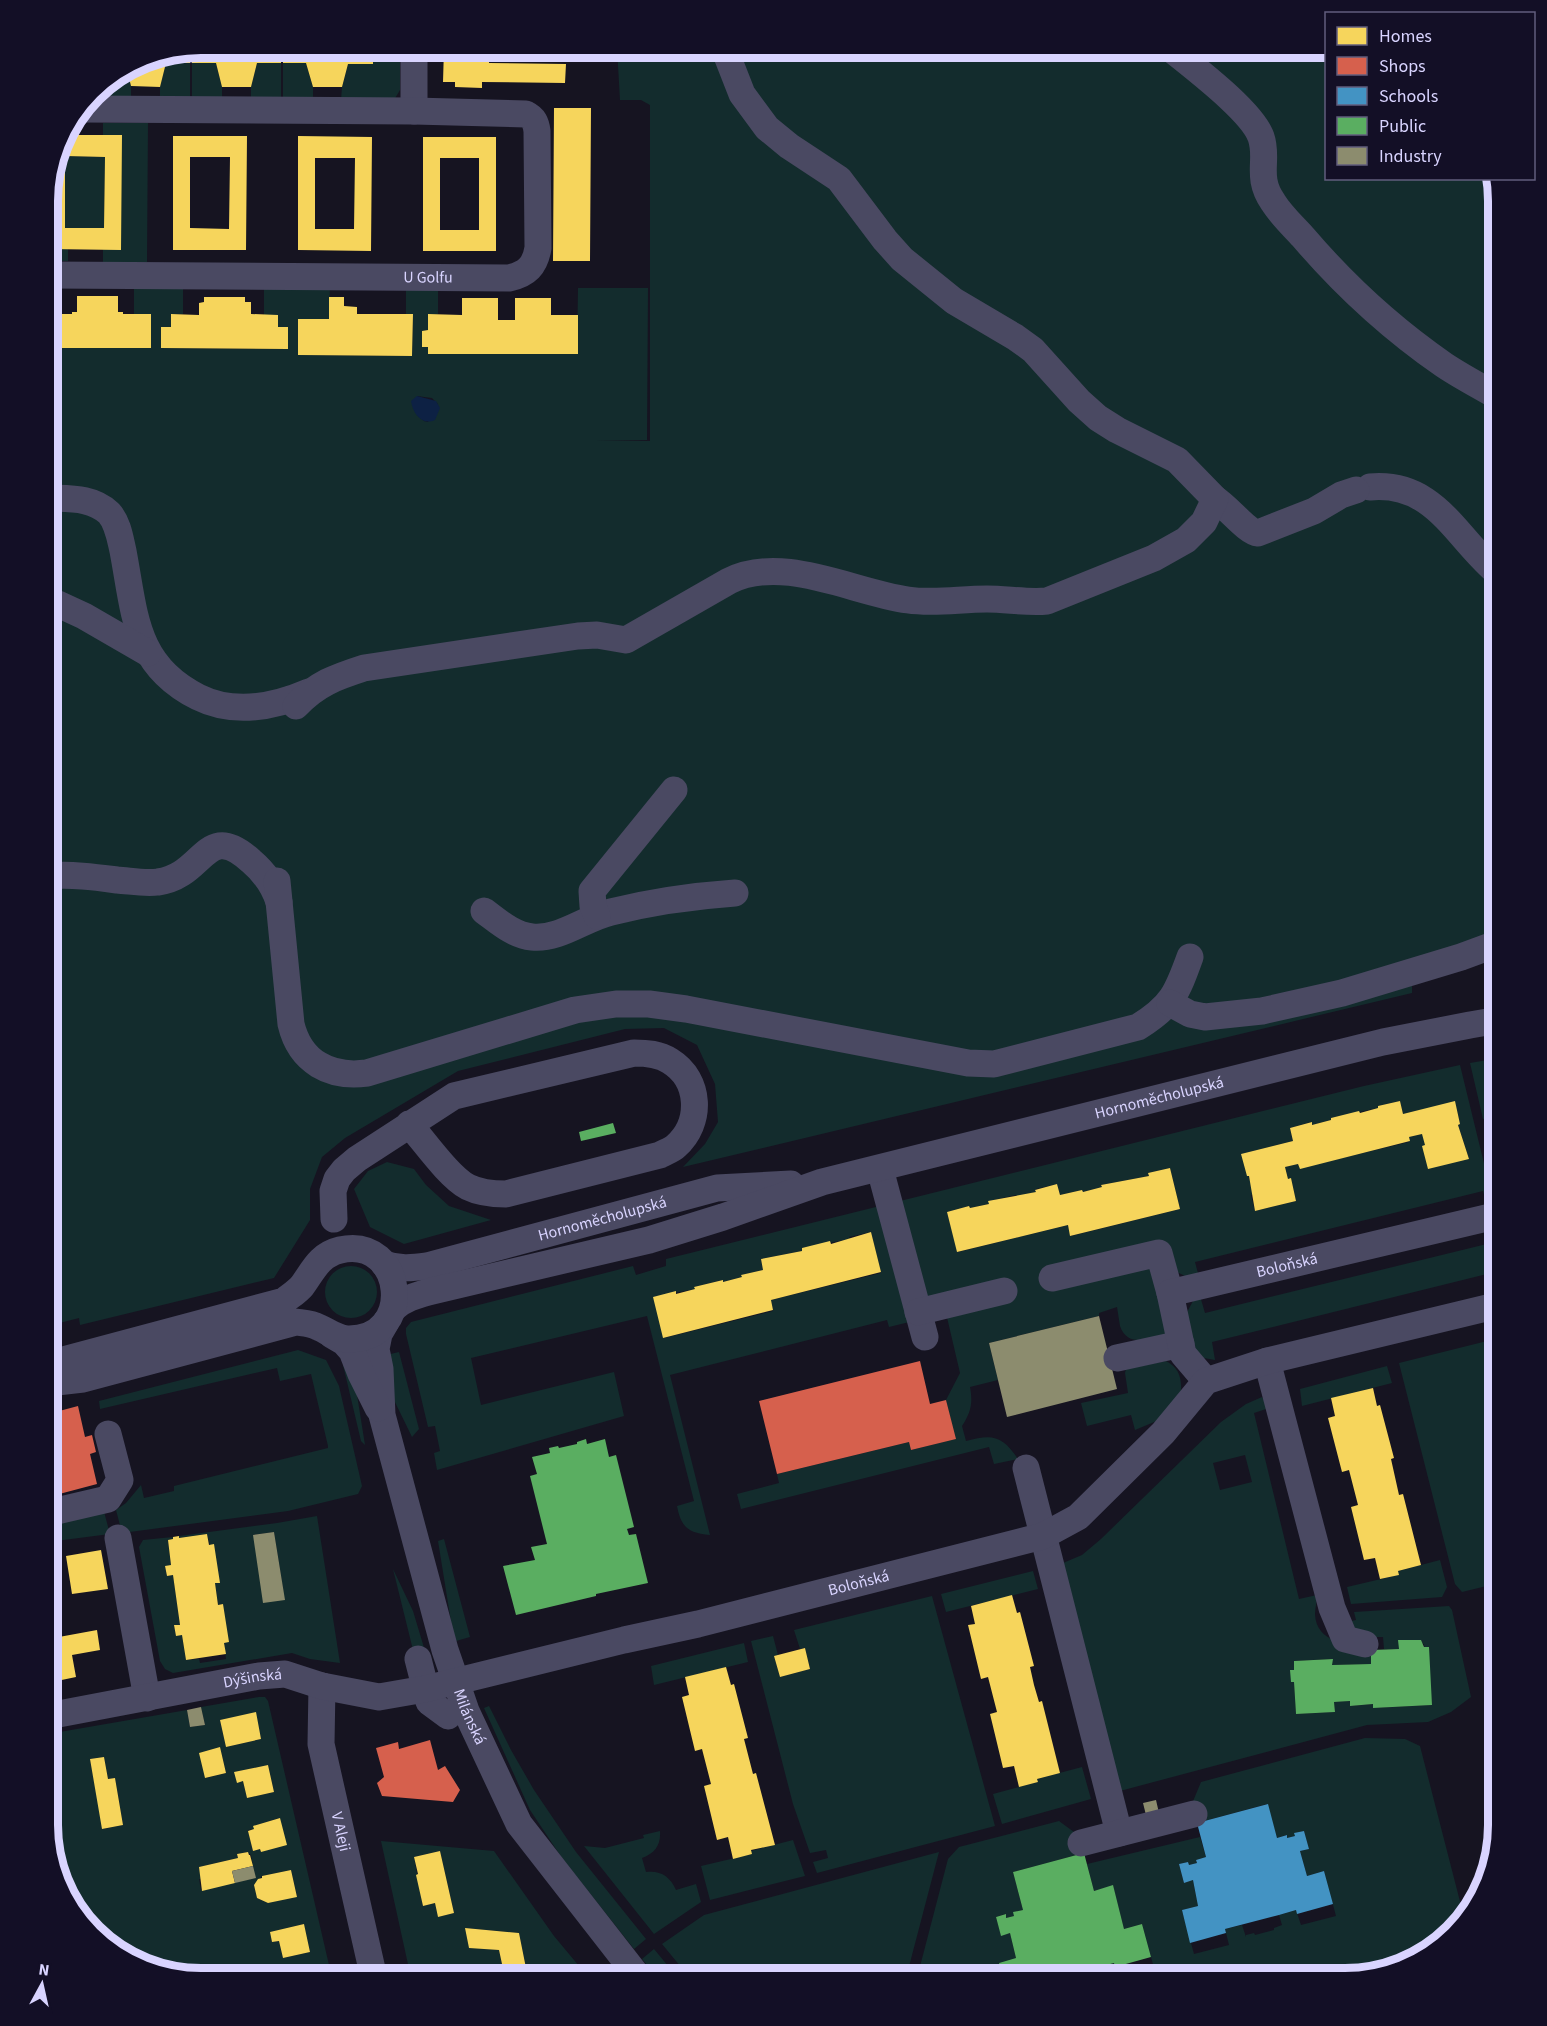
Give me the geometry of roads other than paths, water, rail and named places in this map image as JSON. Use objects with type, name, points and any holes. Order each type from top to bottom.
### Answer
[{"type":"street","points":[[414,59],[414,111]]},
{"type":"street","points":[[728,59],[742,94],[767,128],[789,146],[839,179],[902,259],[954,301],[1033,350],[1079,401],[1098,418],[1177,460],[1215,499],[1252,532],[1258,532],[1314,511],[1341,495],[1363,488],[1395,488],[1427,500],[1444,515],[1488,564]]},
{"type":"street","points":[[1183,59],[1215,85],[1255,125],[1263,145],[1262,167],[1265,188],[1273,202],[1324,261],[1383,317],[1413,341],[1445,365],[1488,390]]},
{"type":"street","name":"U Golfu","points":[[59,275],[508,278],[520,276],[530,269],[536,259],[537,124],[531,116],[519,112],[92,109]]},
{"type":"street","points":[[59,499],[83,500],[100,506],[113,518],[119,534],[133,605],[148,653],[165,676],[176,685],[205,700],[232,708],[302,699],[340,676],[364,668],[392,663],[578,636],[597,635],[626,640],[742,574],[760,571],[795,573],[910,600],[930,602],[987,599],[1047,601],[1154,558],[1186,540],[1204,522],[1215,499]]},
{"type":"street","points":[[59,604],[84,616],[148,653]]},
{"type":"street","points":[[597,916],[593,906],[592,891],[674,790]]},
{"type":"street","points":[[59,875],[157,883],[181,875],[211,849],[222,844],[240,851],[259,868],[278,892],[294,1037],[301,1048],[319,1065],[330,1071],[355,1075],[575,1010],[616,1004],[649,1004],[686,1009],[968,1063],[994,1064],[1138,1027],[1158,1015],[1170,1002],[1180,984],[1190,957]]},
{"type":"street","points":[[484,911],[513,931],[533,937],[546,937],[597,916],[686,897],[735,893]]},
{"type":"street","points":[[1170,1002],[1190,1014],[1206,1017],[1262,1011],[1342,993],[1488,947]]},
{"type":"street","name":"Hornoměcholupská","points":[[58,1382],[83,1379],[296,1322],[311,1324],[346,1339],[361,1338],[374,1332],[408,1299],[432,1291],[649,1240],[822,1182],[1383,1042],[1488,1022]]},
{"type":"street","points":[[334,1219],[333,1191],[337,1179],[351,1162],[409,1124],[454,1096],[634,1053],[652,1054],[670,1061],[684,1072],[693,1087],[695,1102],[693,1121],[686,1135],[675,1148],[660,1155],[506,1194],[488,1194],[468,1187],[454,1176],[409,1124]]},
{"type":"street","points":[[880,1169],[922,1324],[1004,1291]]},
{"type":"street","name":"Hornoměcholupská","points":[[58,1361],[284,1301],[301,1288],[317,1263],[328,1254],[341,1249],[357,1249],[372,1254],[384,1264],[397,1268],[427,1266],[717,1188],[822,1182]]},
{"type":"street","name":"Boloňská","points":[[1170,1293],[1488,1218]]},
{"type":"street","points":[[1052,1278],[1159,1253],[1183,1354],[1206,1382],[1267,1362],[1488,1308]]},
{"type":"street","points":[[384,1264],[393,1277],[396,1293],[390,1315]]},
{"type":"street","points":[[309,1275],[305,1289],[306,1303],[311,1316],[326,1331]]},
{"type":"street","name":"Milánská","points":[[390,1315],[379,1334],[376,1349],[380,1369],[382,1415],[402,1495],[455,1681],[466,1711],[519,1824],[631,1968]]},
{"type":"street","name":"Milánská","points":[[326,1331],[344,1342],[352,1351],[382,1415]]},
{"type":"street","points":[[1117,1358],[1181,1344]]},
{"type":"street","points":[[1267,1362],[1332,1608],[1345,1640],[1365,1644]]},
{"type":"street","name":"Boloňská","points":[[455,1681],[698,1624],[1043,1536],[1078,1517],[1163,1433],[1206,1382]]},
{"type":"street","points":[[58,1511],[108,1499],[120,1480],[108,1434]]},
{"type":"street","points":[[1026,1468],[1119,1833]]},
{"type":"street","points":[[118,1538],[147,1698]]},
{"type":"street","points":[[417,1659],[429,1702],[448,1716]]},
{"type":"street","name":"Dýšinská","points":[[58,1714],[285,1674],[322,1686],[379,1697],[455,1681]]},
{"type":"street","name":"V Aleji","points":[[322,1686],[321,1744],[372,1968]]},
{"type":"street","points":[[1081,1844],[1194,1814]]},
{"type":"water","points":[[417,396],[436,401],[440,408],[435,420],[422,420],[416,414],[411,401]]}]
